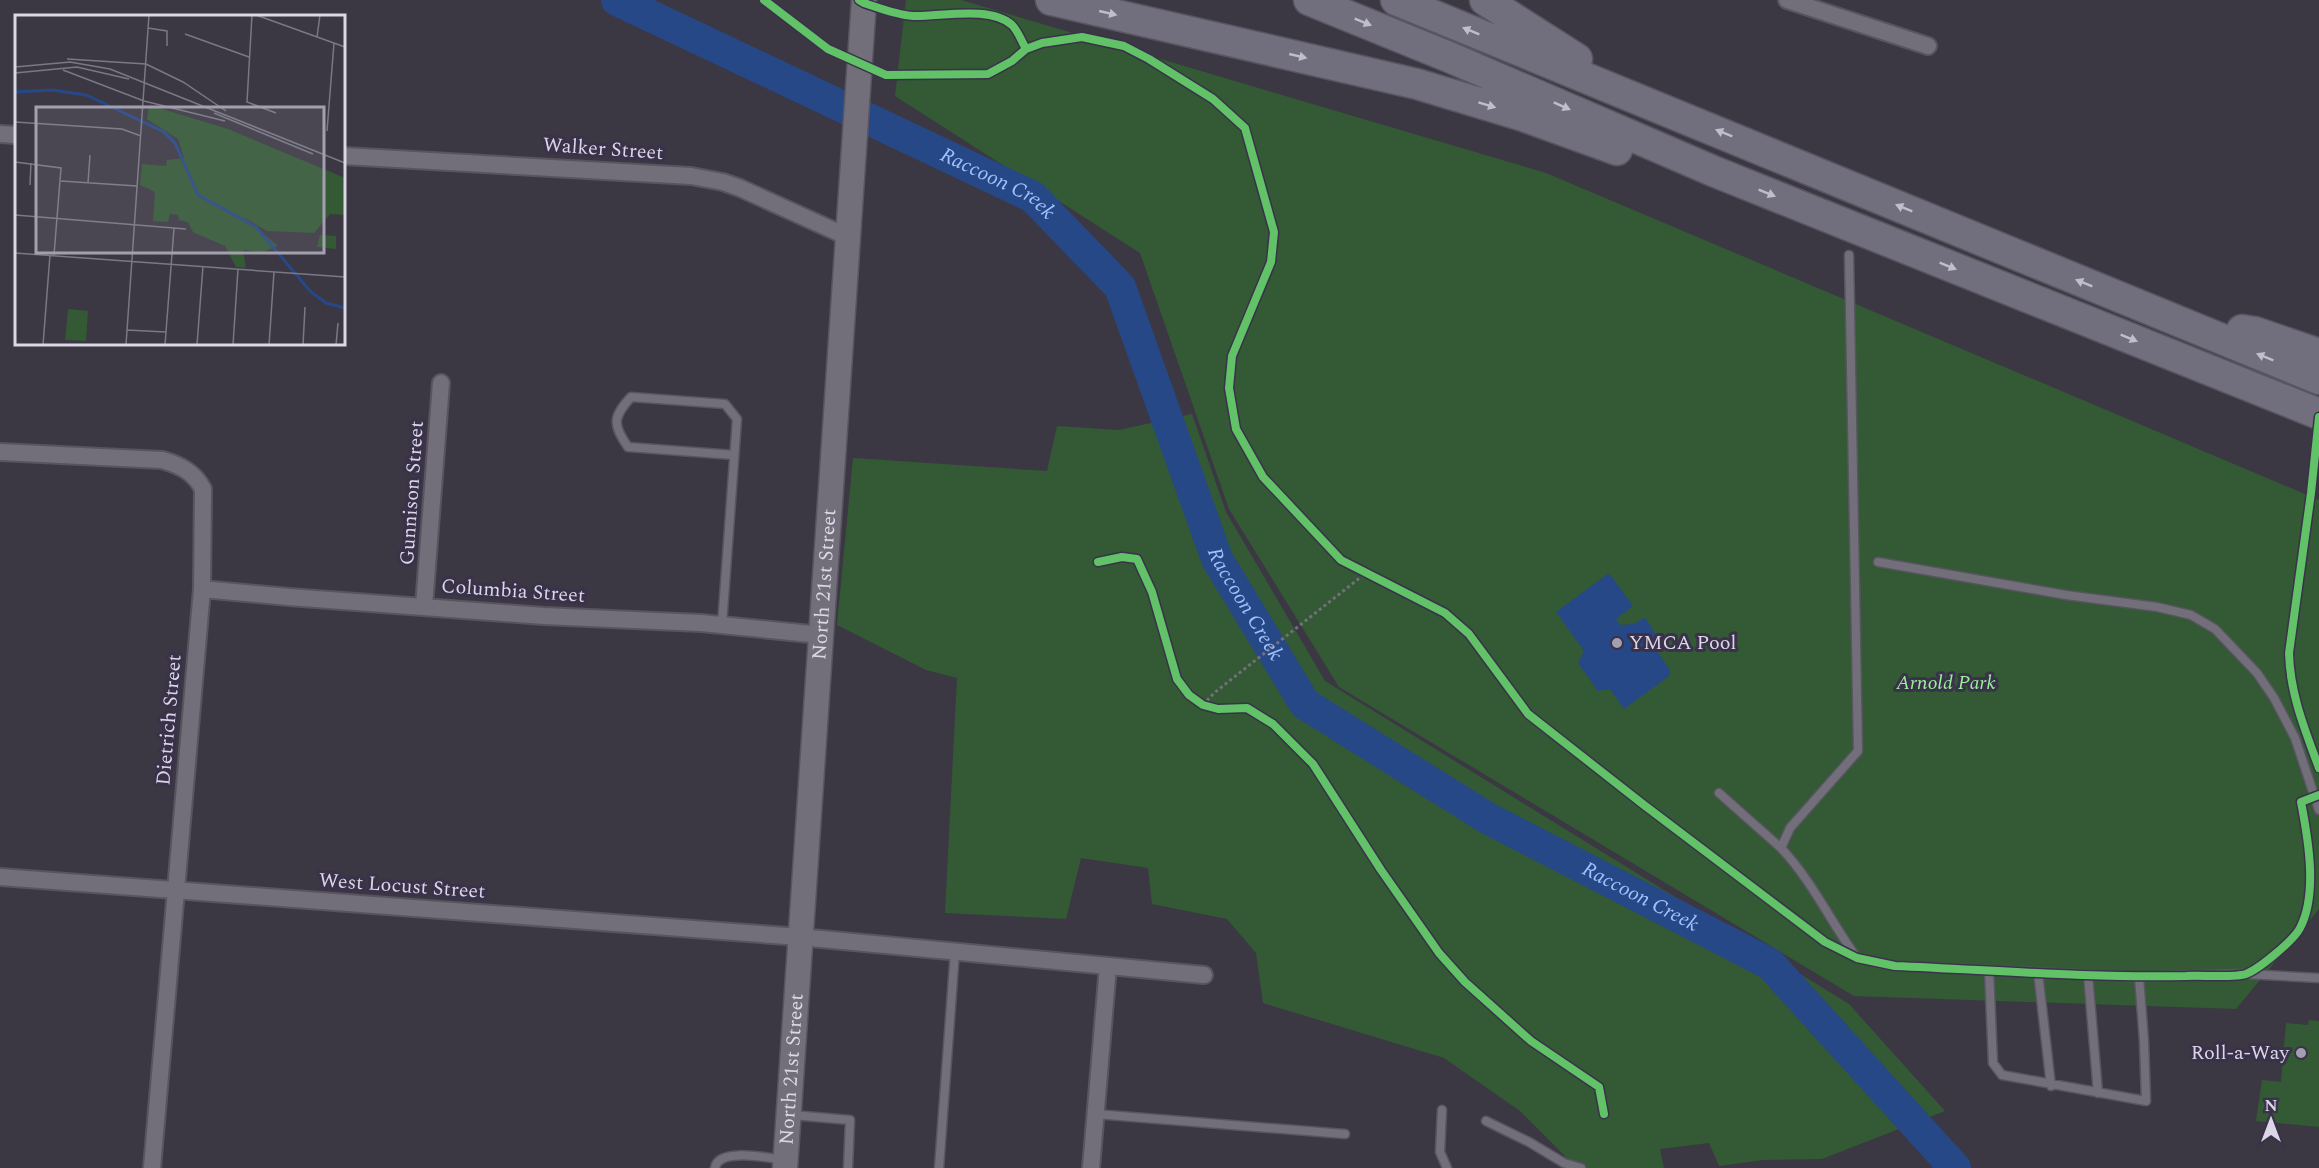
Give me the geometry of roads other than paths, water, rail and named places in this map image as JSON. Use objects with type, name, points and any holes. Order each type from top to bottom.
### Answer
[{"type":"highway","points":[[1051,0],[1417,84],[1522,116],[1654,163],[1713,171]]},
{"type":"highway","points":[[1309,0],[1449,57],[1713,171],[2319,414]]},
{"type":"highway","points":[[1396,0],[2319,380]]},
{"type":"highway","points":[[1485,0],[1576,58],[1646,88],[1681,116]]},
{"type":"highway","points":[[2177,321],[2255,332],[2319,354]]},
{"type":"main road","name":"North 21st Street","points":[[785,1164],[864,0]]},
{"type":"street","points":[[1787,0],[1928,46]]},
{"type":"street","points":[[0,134],[15,135]]},
{"type":"street","name":"Walker Street","points":[[345,156],[691,176],[740,188],[848,237]]},
{"type":"street","name":"Gunnison Street","points":[[424,606],[441,383]]},
{"type":"street","name":"Dietrich Street","points":[[0,452],[162,460],[183,467],[193,475],[203,489],[202,589],[152,1168]]},
{"type":"street","name":"Columbia Street","points":[[202,589],[544,616],[722,625],[821,635]]},
{"type":"street","name":"West Locust Street","points":[[0,877],[800,937],[1204,975]]},
{"type":"street","points":[[1091,1168],[1108,966]]},
{"type":"lane","points":[[1781,848],[1790,828],[1858,751],[1849,255]]},
{"type":"lane","points":[[722,625],[737,419],[725,404],[631,397],[618,412],[616,431],[628,447],[734,455]]},
{"type":"lane","points":[[1878,562],[2066,596],[2157,607],[2191,615],[2215,629],[2257,673],[2274,698],[2295,738],[2319,810]]},
{"type":"lane","points":[[1719,793],[1798,866],[1857,958],[1895,966],[2088,975],[2139,977],[2245,974],[2319,978]]},
{"type":"lane","points":[[939,1168],[955,951]]},
{"type":"lane","points":[[1989,970],[1993,1063],[2002,1075],[2051,1086],[2146,1101],[2139,977]]},
{"type":"lane","points":[[2038,972],[2051,1086]]},
{"type":"lane","points":[[2088,975],[2098,1094]]},
{"type":"lane","points":[[1442,1110],[1440,1152],[1447,1168]]},
{"type":"lane","points":[[1095,1114],[1345,1134]]},
{"type":"lane","points":[[788,1115],[850,1120],[848,1168]]},
{"type":"lane","points":[[1486,1121],[1529,1142],[1564,1163],[1581,1168]]},
{"type":"lane","points":[[715,1168],[716,1162],[721,1157],[732,1155],[785,1164]]},
{"type":"water","name":"YMCA Pool","points":[[1609,573],[1633,606],[1616,619],[1620,625],[1634,624],[1645,617],[1658,639],[1654,647],[1670,670],[1669,676],[1624,709],[1610,689],[1598,691],[1578,663],[1584,651],[1556,612]]},
{"type":"waterway","name":"Raccoon Creek","points":[[617,0],[1033,197],[1120,287],[1217,559],[1305,704],[1489,819],[1770,964],[1955,1168]]},
{"type":"place","name":"YMCA Pool","points":[[1617,643]]},
{"type":"place","name":"Roll-a-Way","points":[[2301,1053]]},
{"type":"park label","name":"Arnold Park","points":[[1946,683]]}]
